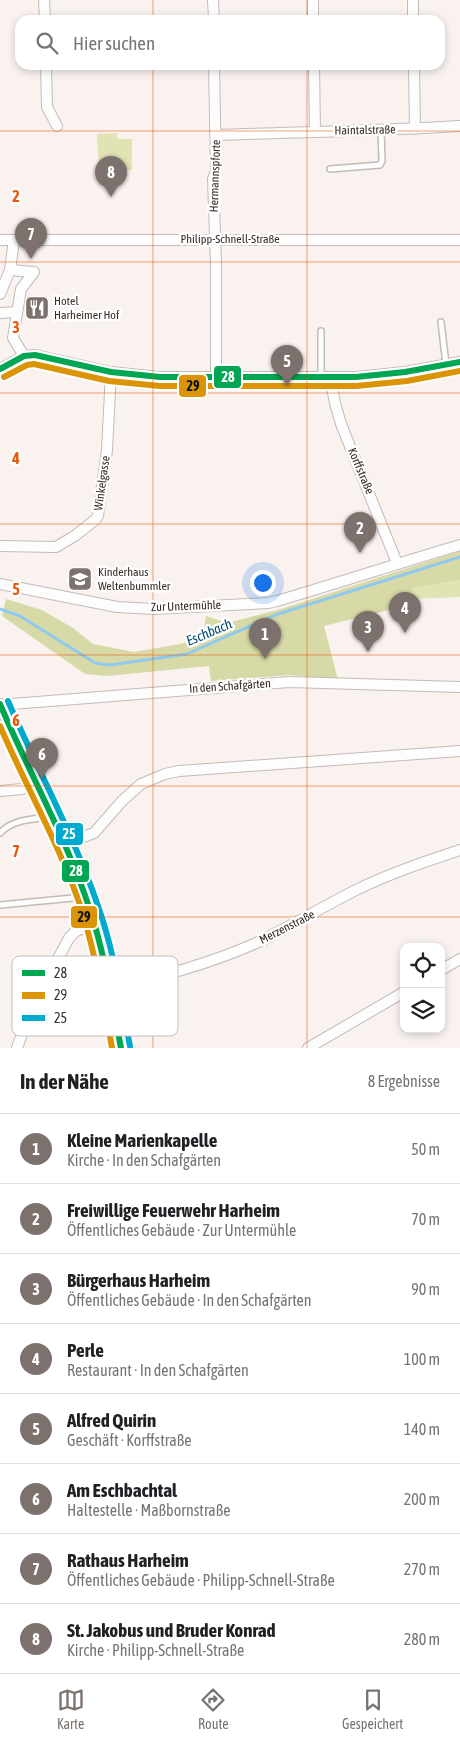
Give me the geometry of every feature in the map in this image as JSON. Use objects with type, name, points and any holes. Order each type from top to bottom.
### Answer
[{"type":"street","points":[[44,0],[45,15]]},
{"type":"street","points":[[213,0],[214,15]]},
{"type":"street","points":[[312,0],[313,15]]},
{"type":"street","points":[[413,0],[414,15]]},
{"type":"street","points":[[46,70],[47,107],[57,126]]},
{"type":"street","name":"Hermannspforte","points":[[214,70],[216,171],[213,179],[216,264],[216,377]]},
{"type":"street","points":[[314,70],[315,131]]},
{"type":"street","points":[[414,70],[415,129]]},
{"type":"street","name":"Haintalstraße","points":[[216,136],[460,126]]},
{"type":"street","name":"Philipp-Schnell-Straße","points":[[0,240],[460,240]]},
{"type":"street","points":[[0,294],[10,270],[14,240]]},
{"type":"street","points":[[10,270],[34,272],[21,289],[13,338],[24,356]]},
{"type":"street","points":[[0,312],[17,312]]},
{"type":"street","points":[[0,369],[24,356],[35,355],[111,372],[160,377],[326,377],[381,375],[460,362]]},
{"type":"street","name":"Winkelgasse","points":[[0,546],[56,547],[76,535],[98,516],[107,450],[111,372]]},
{"type":"street","name":"Korffstraße","points":[[326,377],[341,424],[397,563]]},
{"type":"street","name":"Zur Untermühle","points":[[0,584],[117,607],[154,609],[268,603],[277,602],[397,563],[460,545]]},
{"type":"street","name":"In den Schafgärten","points":[[1,706],[289,682],[460,687]]},
{"type":"street","points":[[1,706],[85,893],[95,924],[102,956]]},
{"type":"street","points":[[64,844],[94,833],[140,784],[165,774],[178,771],[460,751]]},
{"type":"street","points":[[0,791],[22,789],[35,783]]},
{"type":"street","name":"Merzenstraße","points":[[178,970],[252,945],[290,927],[357,889],[418,864],[460,850]]},
{"type":"street","points":[[59,956],[69,938],[76,931],[95,924]]},
{"type":"street","points":[[445,968],[460,959]]},
{"type":"street","points":[[308,1048],[400,994]]},
{"type":"street","points":[[17,1048],[21,1036]]},
{"type":"lane","points":[[330,168],[380,165],[382,161],[381,130]]},
{"type":"lane","points":[[441,322],[446,364]]},
{"type":"lane","points":[[321,331],[326,377]]},
{"type":"lane","points":[[0,833],[23,820],[51,816]]},
{"type":"lane","points":[[0,905],[73,898],[85,893]]},
{"type":"green space","points":[[117,133],[117,139],[132,139],[132,170],[99,171],[97,134]]},
{"type":"green space","points":[[460,551],[460,580],[412,588],[413,604],[324,626],[338,680],[290,675],[211,681],[209,666],[107,676],[85,674],[2,616],[6,599],[42,610],[73,628],[93,644],[134,652],[180,644],[203,637],[206,616],[227,623],[278,610]]},
{"type":"green space","points":[[460,580],[460,597],[413,599],[412,588]]},
{"type":"waterway","name":"Eschbach","points":[[0,609],[20,616],[95,663],[110,665],[187,654],[275,615],[460,557]]},
{"type":"transit line","name":"28","points":[[0,369],[24,356],[35,355],[111,372],[160,377],[356,377],[405,372],[460,362]]},
{"type":"transit line","name":"29","points":[[4,377],[27,365],[34,364],[109,381],[160,386],[356,386],[407,381],[460,371]]},
{"type":"transit line","name":"25","points":[[8,701],[78,854],[104,923],[112,956]]},
{"type":"transit line","name":"28","points":[[0,704],[81,884],[103,956]]},
{"type":"transit line","name":"29","points":[[0,726],[75,890],[94,956]]},
{"type":"transit line","name":"29","points":[[110,1036],[112,1048]]},
{"type":"transit line","name":"28","points":[[119,1036],[121,1048]]},
{"type":"transit line","name":"25","points":[[128,1036],[130,1046]]},
{"type":"place","name":"St. Jakobus und Bruder Konrad","points":[[111,197]]},
{"type":"place","name":"Rathaus Harheim","points":[[31,259]]},
{"type":"place","name":"Hotel Harheimer Hof","points":[[37,308]]},
{"type":"place","name":"Alfred Quirin","points":[[287,386]]},
{"type":"place","name":"Freiwillige Feuerwehr Harheim","points":[[360,553]]},
{"type":"place","name":"Kinderhaus Weltenbummler","points":[[80,579]]},
{"type":"place","name":"Perle","points":[[405,633]]},
{"type":"place","name":"Bürgerhaus Harheim","points":[[368,652]]},
{"type":"place","name":"Kleine Marienkapelle","points":[[265,659]]},
{"type":"place","name":"Am Eschbachtal","points":[[42,779]]}]
